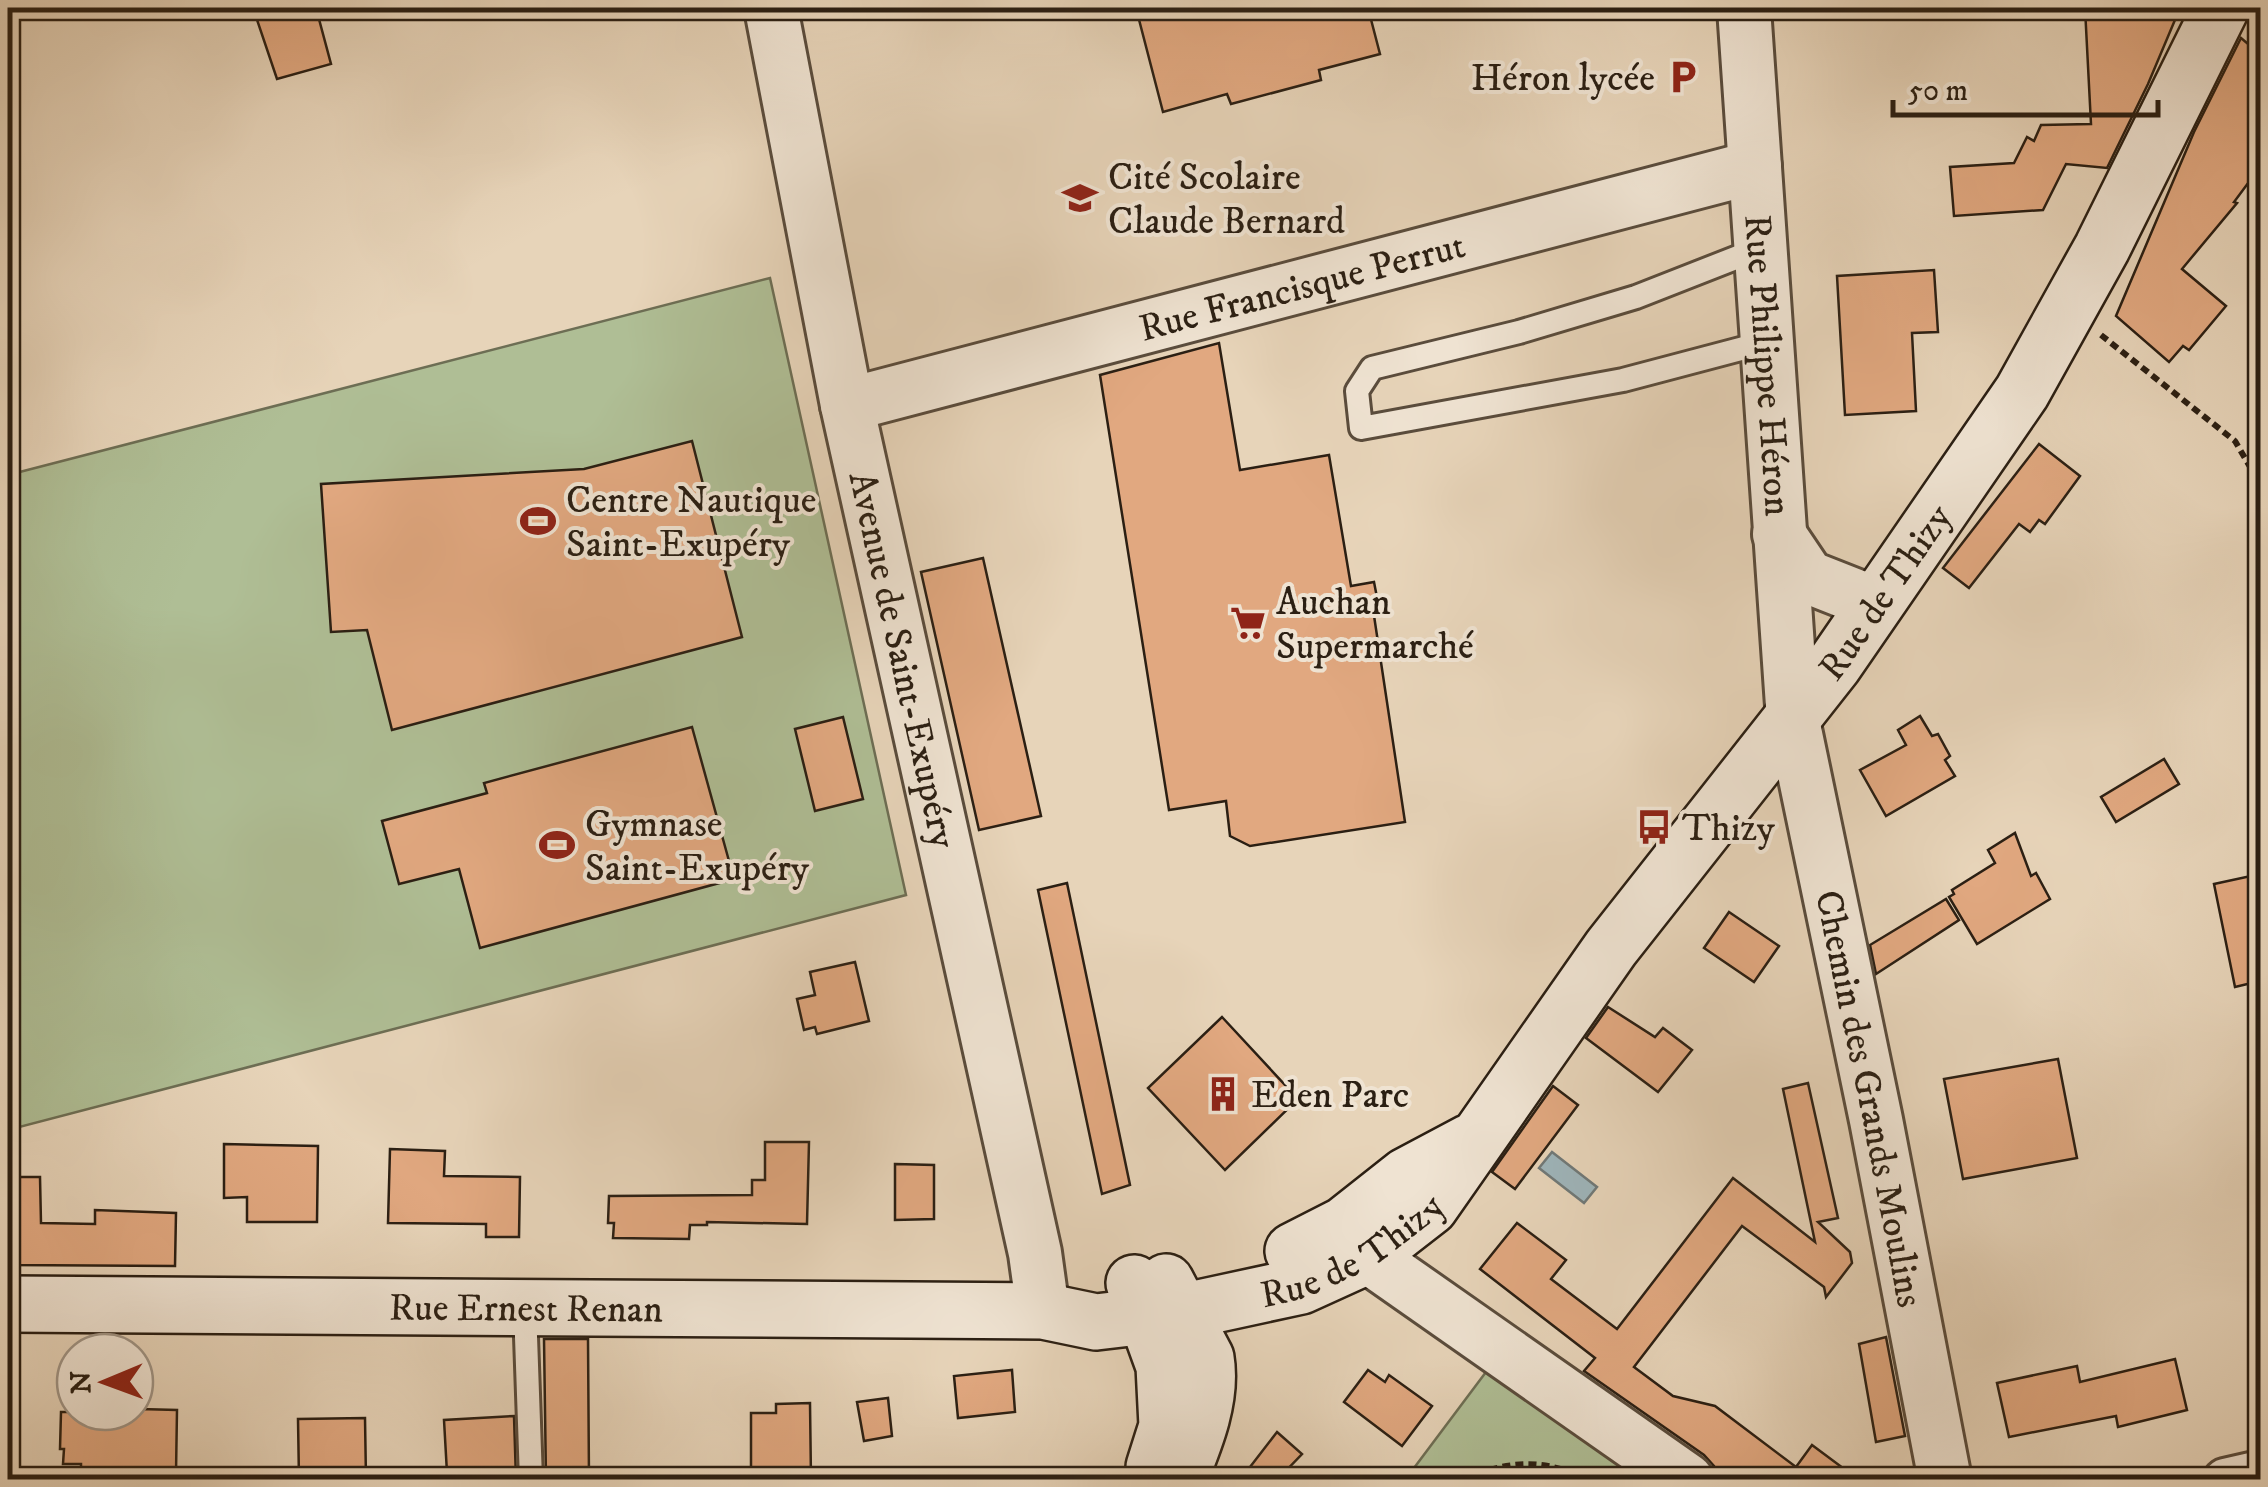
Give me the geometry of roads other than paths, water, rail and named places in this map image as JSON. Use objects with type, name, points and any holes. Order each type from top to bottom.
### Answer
[{"type":"main road","name":"Rue de Thizy","points":[[1157,1297],[1270,1293],[1301,1286],[1367,1256],[1430,1207],[1611,948],[1834,665],[2022,392],[2068,310],[2221,8]]},
{"type":"main road","name":"Rue de Thizy","points":[[1157,1297],[1288,1253],[1344,1226],[1406,1176],[1481,1136]]},
{"type":"main road","points":[[1208,1371],[1270,1293]]},
{"type":"main road","name":"Rue Ernest Renan","points":[[8,1304],[1042,1311],[1157,1297]]},
{"type":"main road","points":[[1157,1297],[1206,1358],[1208,1371],[1196,1438],[1179,1480]]},
{"type":"main road","points":[[1150,1480],[1167,1426],[1157,1297]]},
{"type":"street","name":"Avenue de Saint-Exupéry","points":[[771,8],[846,404],[1035,1252],[1042,1311]]},
{"type":"street","name":"Rue Philippe Héron","points":[[1744,8],[1793,720]]},
{"type":"street","name":"Rue Francisque Perrut","points":[[846,404],[1755,167]]},
{"type":"street","points":[[1779,534],[1808,577],[1874,603]]},
{"type":"street","name":"Chemin des Grands Moulins","points":[[1793,720],[1945,1480]]},
{"type":"street","points":[[1367,1256],[1686,1480]]},
{"type":"street","points":[[2226,1480],[2260,1472]]},
{"type":"lane","points":[[1761,248],[1636,297],[1519,332],[1372,368],[1357,391],[1361,428],[1622,380],[1767,342]]},
{"type":"lane","points":[[524,1308],[530,1480]]},
{"type":"water","points":[[1552,1152],[1597,1187],[1584,1203],[1539,1168]]},
{"type":"place","name":"Héron lycée","points":[[1683,77]]},
{"type":"place","name":"Cité Scolaire Claude Bernard","points":[[1080,198]]},
{"type":"place","name":"Centre Nautique Saint-Exupéry","points":[[538,521]]},
{"type":"place","name":"Auchan Supermarché","points":[[1248,623]]},
{"type":"place","name":"Thizy","points":[[1654,827]]},
{"type":"place","name":"Gymnase Saint-Exupéry","points":[[557,845]]},
{"type":"place","name":"Eden Parc","points":[[1223,1094]]}]
